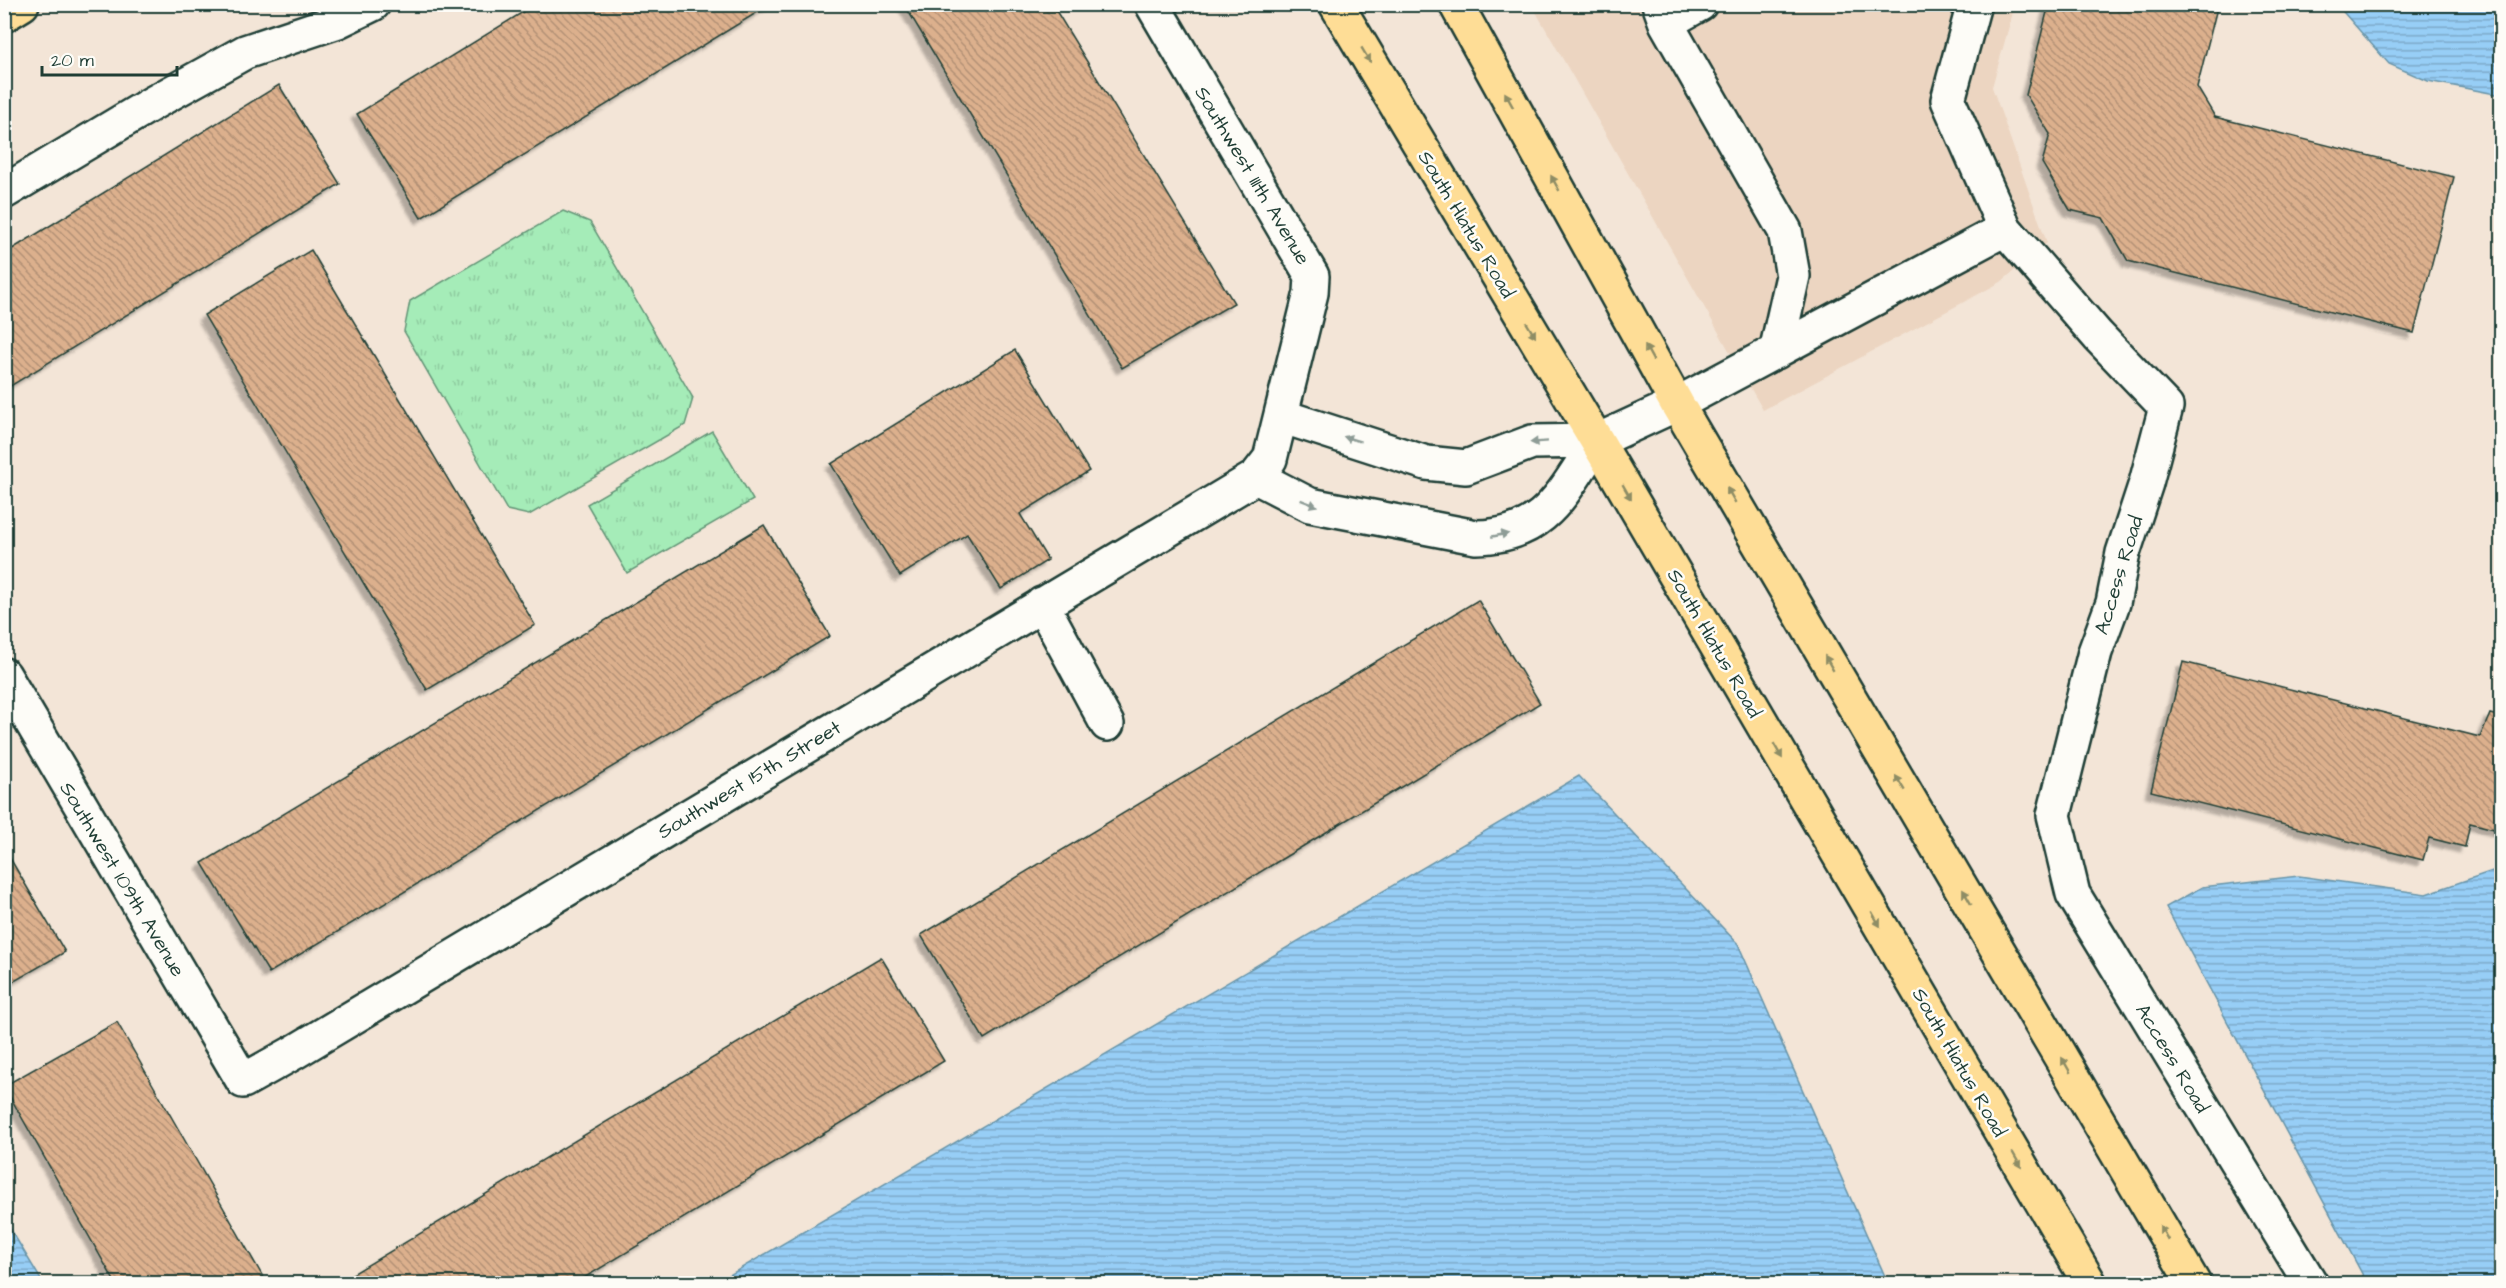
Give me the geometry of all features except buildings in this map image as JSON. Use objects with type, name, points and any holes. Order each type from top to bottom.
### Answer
[{"type":"main road","points":[[4,15],[22,4]]},
{"type":"main road","name":"South Hiatus Road","points":[[1336,4],[1597,441],[2090,1284]]},
{"type":"main road","points":[[1456,4],[1677,404],[2194,1284]]},
{"type":"street","points":[[4,192],[244,52],[327,25],[373,4]]},
{"type":"street","name":"Southwest 111th Avenue","points":[[1152,4],[1312,276],[1311,293],[1281,416],[1263,468]]},
{"type":"street","points":[[1700,4],[1663,14],[1785,231],[1793,276],[1776,352]]},
{"type":"street","points":[[1281,416],[1426,463],[1466,467],[1532,442],[1597,441],[1677,404],[2005,229],[1948,100],[1974,4]]},
{"type":"street","name":"Access Road","points":[[2005,229],[2098,336],[2166,407],[2146,483],[2123,553],[2113,603],[2095,652],[2054,815],[2073,894],[2311,1284]]},
{"type":"street","points":[[1263,468],[1310,505],[1476,537],[1500,537],[1519,530],[1549,512],[1597,441]]},
{"type":"street","name":"Southwest 15th Street","points":[[243,1081],[1042,604],[1263,468]]},
{"type":"street","points":[[1042,604],[1107,724]]},
{"type":"street","name":"Southwest 109th Avenue","points":[[4,675],[243,1081]]},
{"type":"shaded area","points":[[1532,5],[2015,5],[1992,87],[2047,243],[2001,282],[1763,410]]},
{"type":"green space","points":[[563,211],[590,222],[693,398],[685,425],[529,515],[507,510],[404,331],[410,301]]},
{"type":"green space","points":[[712,431],[753,500],[627,573],[587,504]]},
{"type":"water","points":[[2337,5],[2501,5],[2501,95],[2428,81],[2389,64]]},
{"type":"water","points":[[1579,776],[1738,944],[1888,1283],[716,1283]]},
{"type":"water","points":[[2501,868],[2501,1283],[2367,1283],[2166,907],[2202,887],[2299,876],[2426,894]]},
{"type":"water","points":[[5,1220],[43,1283],[5,1283]]}]
